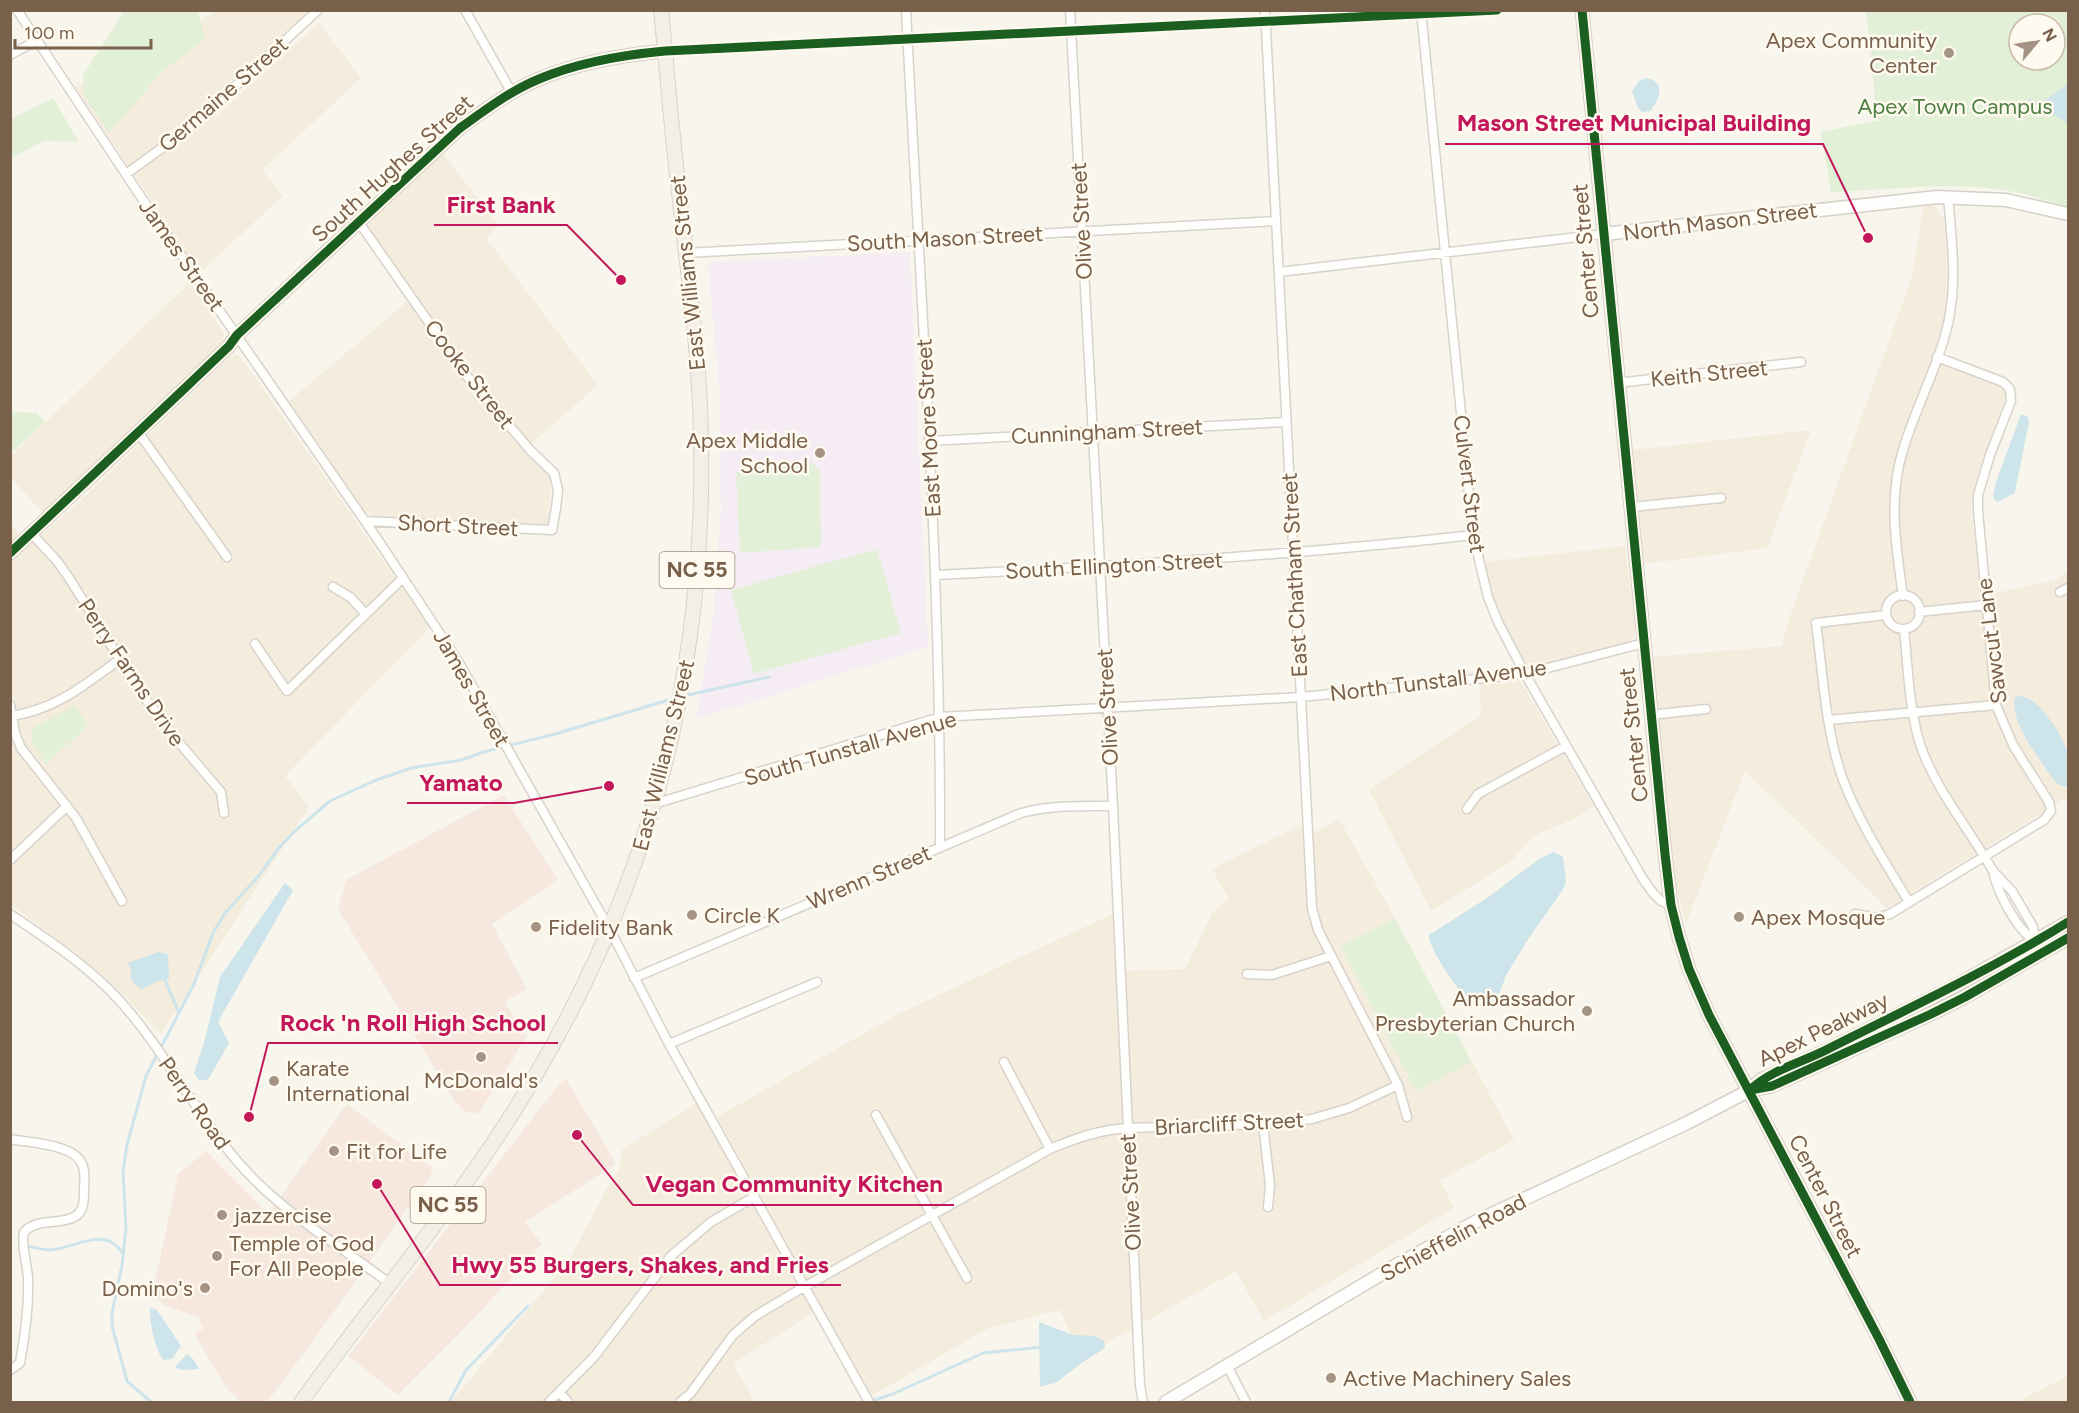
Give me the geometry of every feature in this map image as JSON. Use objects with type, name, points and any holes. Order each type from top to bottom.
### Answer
[{"type":"main road","name":"East Williams Street","points":[[301,1402],[462,1186],[522,1097],[574,1006],[610,930],[635,865],[670,743],[683,682],[694,603],[700,532],[701,429],[661,10]]},
{"type":"main road","name":"Center Street","points":[[1582,10],[1617,383],[1632,507],[1650,715],[1671,905],[1679,937],[1717,1032],[1750,1090],[1910,1402]]},
{"type":"main road","name":"South Hughes Street","points":[[10,553],[214,360],[237,335],[460,128],[512,93],[538,79],[574,66],[632,54],[665,51]]},
{"type":"main road","name":"North Mason Street","points":[[1604,234],[1948,196],[2006,200],[2068,214]]},
{"type":"main road","name":"Apex Peakway","points":[[1750,1090],[1762,1078],[1823,1052],[1957,985],[2068,922]]},
{"type":"main road","name":"Apex Peakway","points":[[1750,1090],[1772,1086],[1898,1030],[1965,997],[2068,938]]},
{"type":"main road","name":"Schieffelin Road","points":[[1166,1402],[1393,1267],[1478,1221],[1623,1154],[1750,1090]]},
{"type":"street","name":"James Street","points":[[17,10],[458,661],[610,930],[669,1044],[868,1399]]},
{"type":"street","name":"Germaine Street","points":[[126,174],[191,127],[318,10]]},
{"type":"street","points":[[465,10],[512,93]]},
{"type":"street","name":"East Moore Street","points":[[906,10],[935,575],[940,717],[940,846]]},
{"type":"street","name":"Olive Street","points":[[1070,10],[1113,806],[1140,1386],[1143,1402]]},
{"type":"street","name":"East Chatham Street","points":[[1265,10],[1312,908],[1318,930],[1398,1085],[1407,1117]]},
{"type":"street","name":"South Hughes Street","points":[[665,51],[1497,10]]},
{"type":"street","name":"Culvert Street","points":[[1422,13],[1474,535],[1484,581],[1492,609],[1525,674],[1642,879],[1661,901],[1671,905]]},
{"type":"street","points":[[10,55],[36,41]]},
{"type":"street","points":[[1903,596],[1894,525],[1895,486],[1903,449],[1947,326],[1953,284],[1948,196]]},
{"type":"street","name":"South Mason Street","points":[[686,254],[1081,230],[1276,221]]},
{"type":"street","name":"Cooke Street","points":[[358,222],[465,374],[531,451],[554,473],[558,490],[552,530]]},
{"type":"street","name":"North Mason Street","points":[[1279,272],[1604,234]]},
{"type":"street","name":"Sawcut Lane","points":[[1855,914],[1877,918],[1890,914],[2047,818],[2050,811],[2049,802],[2007,733],[1996,705],[1977,511],[1978,495],[1990,454],[2012,396],[2010,389],[2003,382],[1937,357]]},
{"type":"street","name":"Keith Street","points":[[1617,383],[1801,362]]},
{"type":"street","name":"Cunningham Street","points":[[929,441],[1286,422]]},
{"type":"street","points":[[138,432],[227,557]]},
{"type":"street","points":[[1632,507],[1721,498]]},
{"type":"street","name":"Short Street","points":[[365,521],[552,530]]},
{"type":"street","name":"Perry Farms Drive","points":[[32,534],[69,578],[155,712],[221,792],[224,813]]},
{"type":"street","name":"South Ellington Street","points":[[935,575],[1293,554],[1474,535]]},
{"type":"street","points":[[255,644],[286,691],[403,578]]},
{"type":"street","points":[[333,587],[350,597],[365,613]]},
{"type":"street","points":[[1903,596],[1908,596],[1916,602],[1919,612],[1913,625],[1904,629],[1891,624],[1886,615],[1890,601],[1903,596]]},
{"type":"street","points":[[1919,612],[1986,605]]},
{"type":"street","points":[[1886,615],[1816,623],[1828,720],[1836,756],[1850,796],[1865,828],[1909,902]]},
{"type":"street","points":[[1904,629],[1917,731],[1929,765],[1984,856],[1993,872],[1997,887],[2025,934],[2035,940],[2042,953]]},
{"type":"street","name":"North Tunstall Avenue","points":[[1301,697],[1525,674],[1644,643]]},
{"type":"street","points":[[12,716],[43,709],[56,703],[120,658]]},
{"type":"street","name":"South Tunstall Avenue","points":[[654,804],[940,717],[1301,697]]},
{"type":"street","points":[[10,705],[15,733],[21,748],[84,829],[123,901]]},
{"type":"street","points":[[1828,720],[1996,705]]},
{"type":"street","points":[[1650,715],[1706,709]]},
{"type":"street","points":[[1467,809],[1478,794],[1566,746]]},
{"type":"street","points":[[10,860],[68,806]]},
{"type":"street","name":"Wrenn Street","points":[[634,978],[1021,813],[1038,808],[1113,806]]},
{"type":"street","name":"Perry Road","points":[[10,914],[96,977],[119,999],[155,1045],[227,1149],[258,1184],[389,1283]]},
{"type":"street","points":[[1247,974],[1272,975],[1331,956]]},
{"type":"street","points":[[669,1044],[817,982]]},
{"type":"street","points":[[1004,1062],[1050,1149]]},
{"type":"street","name":"Briarcliff Street","points":[[680,1402],[690,1394],[742,1326],[805,1286],[1050,1149],[1084,1135],[1127,1128],[1263,1124],[1323,1117],[1349,1108],[1398,1085]]},
{"type":"street","points":[[876,1115],[967,1278]]},
{"type":"street","points":[[1263,1124],[1270,1185],[1268,1207]]},
{"type":"street","points":[[10,1139],[64,1149],[75,1154],[83,1166],[85,1176],[84,1204],[77,1215],[71,1219],[36,1224],[24,1232],[22,1239],[28,1280],[24,1341],[20,1363],[10,1370]]},
{"type":"street","points":[[549,1402],[594,1358],[671,1256],[711,1222],[754,1197]]},
{"type":"street","points":[[1228,1367],[1246,1402]]},
{"type":"street","points":[[560,1393],[568,1402]]},
{"type":"shaded area","points":[[219,10],[309,11],[207,102],[216,116],[319,23],[361,78],[262,170],[283,196],[200,272],[75,87]]},
{"type":"shaded area","points":[[440,150],[499,226],[486,238],[598,385],[524,450],[551,479],[548,525],[377,517],[365,512],[289,401],[407,302],[359,228]]},
{"type":"shaded area","points":[[1924,203],[1935,205],[1944,220],[1946,244],[1947,278],[1944,318],[1932,361],[2002,388],[2006,395],[1976,485],[1971,510],[1981,594],[2053,581],[2068,572],[2068,797],[1887,908],[1745,771],[1686,923],[1676,888],[1671,853],[1651,657],[1782,646],[1788,622],[1912,277]]},
{"type":"shaded area","name":"Apex Middle School","points":[[910,252],[928,647],[696,719],[714,611],[721,509],[720,397],[708,262]]},
{"type":"shaded area","points":[[190,282],[224,333],[223,342],[43,513],[11,478],[11,456]]},
{"type":"shaded area","points":[[237,355],[430,627],[285,776],[309,807],[161,1034],[114,986],[80,956],[11,905],[10,522],[28,547],[79,502],[229,357]]},
{"type":"shaded area","points":[[1811,430],[1767,548],[1643,564],[1633,450]]},
{"type":"shaded area","points":[[1625,546],[1636,631],[1632,640],[1527,668],[1494,599],[1484,562]]},
{"type":"shaded area","points":[[1521,682],[1594,806],[1576,818],[1535,835],[1510,862],[1431,911],[1369,789],[1481,715],[1480,685]]},
{"type":"shaded area","points":[[504,795],[558,880],[492,924],[527,989],[504,1002],[527,1036],[479,1113],[466,1112],[455,1102],[338,909],[346,880]]},
{"type":"shaded area","points":[[1339,819],[1395,918],[1340,946],[1414,1088],[1417,1091],[1472,1062],[1514,1140],[1440,1180],[1454,1208],[1264,1321],[1236,1271],[1083,1356],[1059,1310],[987,1329],[871,1396],[717,1117],[900,1013],[1113,914],[1115,971],[1185,969],[1213,912],[1229,899],[1212,869],[1299,826],[1311,834]]},
{"type":"shaded area","points":[[566,1078],[616,1164],[525,1222],[542,1244],[468,1325],[398,1395],[348,1356],[559,1084]]},
{"type":"shaded area","points":[[696,1103],[813,1312],[733,1364],[755,1402],[451,1402],[569,1260],[620,1168],[622,1150]]},
{"type":"shaded area","points":[[347,1104],[431,1167],[432,1174],[267,1402],[241,1402],[227,1389],[194,1333],[203,1329],[199,1318],[162,1304],[153,1292],[178,1174],[206,1151],[268,1214]]},
{"type":"shaded area","points":[[2068,1376],[2068,1402],[2017,1402]]},
{"type":"green space","points":[[125,10],[198,11],[205,39],[163,71],[109,133],[88,102],[84,92],[83,75]]},
{"type":"green space","name":"Apex Town Campus","points":[[1866,11],[2068,11],[2068,208],[2015,192],[1977,187],[1935,186],[1831,192],[1821,132],[1877,120]]},
{"type":"green space","points":[[53,98],[79,142],[44,141],[11,158],[11,119]]},
{"type":"green space","points":[[11,412],[37,413],[45,423],[11,453]]},
{"type":"green space","points":[[812,463],[820,472],[821,547],[740,553],[736,472]]},
{"type":"green space","points":[[877,549],[901,633],[754,674],[731,590]]},
{"type":"green space","points":[[74,706],[88,725],[46,765],[32,741],[32,732],[36,726]]},
{"type":"green space","points":[[1395,918],[1472,1062],[1416,1091],[1340,946]]},
{"type":"water","points":[[1646,78],[1656,83],[1659,92],[1650,111],[1642,112],[1638,108],[1632,91],[1639,81]]},
{"type":"water","points":[[2068,84],[2068,123],[2042,108],[2027,103],[2029,99],[2042,102]]},
{"type":"water","points":[[2021,414],[2028,417],[2029,422],[2015,493],[1997,502],[1993,498],[1995,485]]},
{"type":"water","points":[[2018,696],[2034,702],[2056,728],[2069,758],[2068,787],[2059,785],[2053,779],[2022,731],[2015,710],[2014,699]]},
{"type":"water","points":[[1553,852],[1563,857],[1566,880],[1564,888],[1519,953],[1496,998],[1484,1005],[1473,1003],[1461,992],[1443,966],[1429,935],[1487,898],[1539,859]]},
{"type":"water","points":[[285,883],[293,890],[218,1022],[229,1043],[209,1078],[199,1080],[194,1073],[220,977]]},
{"type":"water","points":[[158,952],[168,954],[169,979],[158,981],[142,989],[131,979],[128,963]]},
{"type":"water","points":[[150,1308],[157,1310],[181,1346],[172,1359],[163,1360],[157,1348]]},
{"type":"water","points":[[1039,1322],[1073,1335],[1095,1336],[1104,1341],[1105,1348],[1057,1382],[1040,1387]]},
{"type":"water","points":[[187,1354],[199,1369],[181,1370],[175,1367]]},
{"type":"waterway","points":[[688,695],[769,677]]},
{"type":"waterway","points":[[151,1402],[127,1381],[112,1326],[112,1313],[122,1265],[126,1228],[123,1172],[127,1145],[146,1076],[194,984],[213,933],[225,913],[257,878],[279,848],[330,801],[374,781],[411,768],[461,760],[672,699]]},
{"type":"waterway","points":[[164,978],[179,1013]]},
{"type":"waterway","points":[[26,1246],[50,1250],[98,1239],[115,1244],[122,1252]]},
{"type":"waterway","points":[[449,1402],[466,1370],[528,1306]]},
{"type":"waterway","points":[[871,1401],[893,1394],[983,1353],[1043,1347]]},
{"type":"cycle path","points":[[10,553],[229,346],[237,335],[460,128],[508,95],[554,73],[601,60],[665,51],[1497,10]]},
{"type":"cycle path","points":[[1582,10],[1671,905],[1689,969],[1709,1015],[1910,1402]]},
{"type":"cycle path","points":[[1750,1090],[1776,1072],[1826,1050],[1948,989],[2068,922]]},
{"type":"cycle path","points":[[1750,1090],[1772,1086],[1929,1015],[2068,938]]},
{"type":"place","name":"Apex Community Center","points":[[1949,53]]},
{"type":"place","name":"Mason Street Municipal Building","points":[[1868,238]]},
{"type":"place","name":"First Bank","points":[[621,280]]},
{"type":"place","name":"Apex Middle School","points":[[820,453]]},
{"type":"place","name":"Yamato","points":[[609,786]]},
{"type":"place","name":"Circle K","points":[[692,915]]},
{"type":"place","name":"Apex Mosque","points":[[1739,917]]},
{"type":"place","name":"Fidelity Bank","points":[[536,927]]},
{"type":"place","name":"Ambassador Presbyterian Church","points":[[1587,1011]]},
{"type":"place","name":"McDonald's","points":[[481,1057]]},
{"type":"place","name":"Karate International","points":[[274,1081]]},
{"type":"place","name":"Rock 'n Roll High School","points":[[249,1117]]},
{"type":"place","name":"Vegan Community Kitchen","points":[[577,1135]]},
{"type":"place","name":"Fit for Life","points":[[334,1151]]},
{"type":"place","name":"Hwy 55 Burgers, Shakes, and Fries","points":[[377,1184]]},
{"type":"place","name":"jazzercise","points":[[222,1215]]},
{"type":"place","name":"Temple of God For All People","points":[[217,1256]]},
{"type":"place","name":"Domino's","points":[[205,1288]]},
{"type":"place","name":"Active Machinery Sales","points":[[1331,1378]]}]
